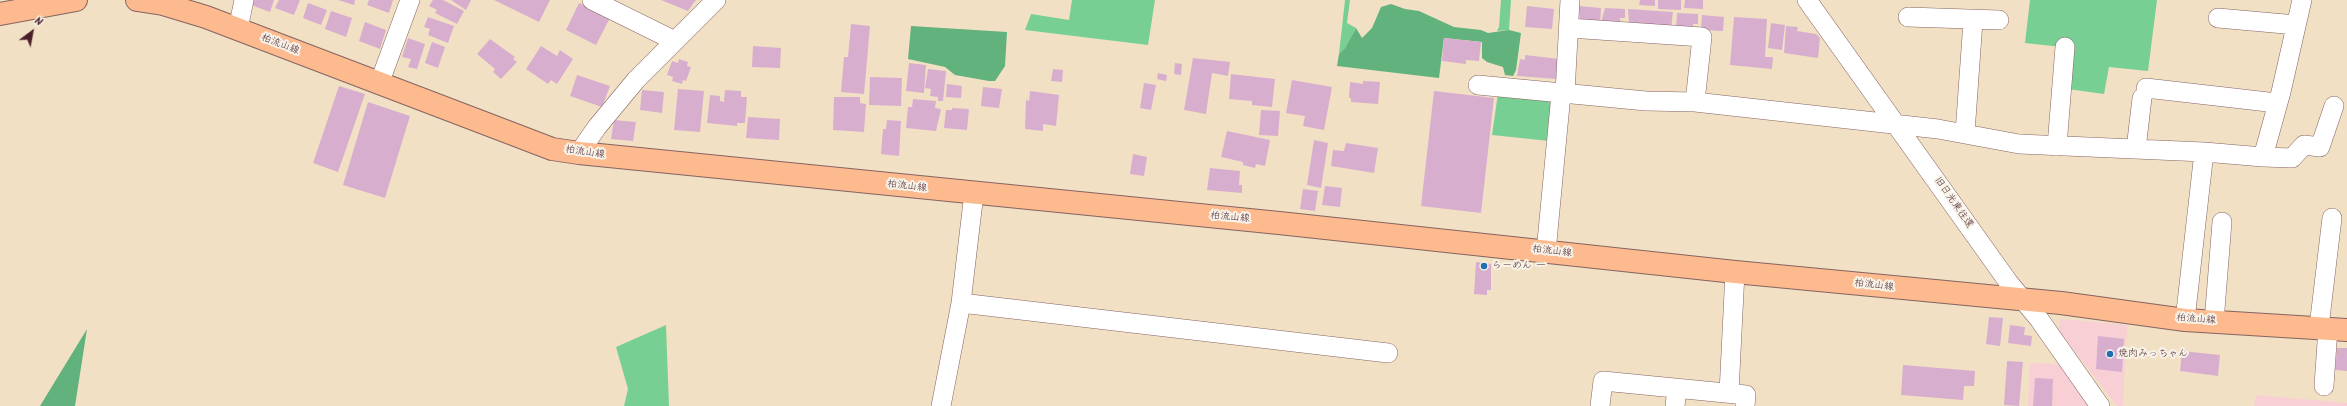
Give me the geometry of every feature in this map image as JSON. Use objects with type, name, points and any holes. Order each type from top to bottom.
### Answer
[{"type":"main road","points":[[0,14],[54,2],[76,0]]},
{"type":"main road","name":"柏流山線","points":[[137,0],[198,14],[238,28],[379,84],[552,148],[579,153],[1735,272],[2023,300],[2061,302],[2185,320],[2332,328]]},
{"type":"street","points":[[238,28],[244,0]]},
{"type":"street","points":[[379,84],[410,0]]},
{"type":"street","points":[[592,0],[675,41]]},
{"type":"street","points":[[579,153],[597,127],[636,80],[716,0]]},
{"type":"street","points":[[1546,252],[1563,94],[1570,0]]},
{"type":"street","name":"旧日光東往還","points":[[1807,0],[1898,125],[2009,283],[2100,406]]},
{"type":"street","points":[[2263,157],[2302,0]]},
{"type":"street","points":[[1908,17],[1972,21],[1999,20]]},
{"type":"street","points":[[2218,18],[2296,25]]},
{"type":"street","points":[[1965,133],[1972,21]]},
{"type":"street","points":[[1569,28],[1702,37],[1695,102]]},
{"type":"street","points":[[2057,146],[2064,47]]},
{"type":"street","points":[[1478,85],[1646,101],[1695,102],[1965,133],[2019,144],[2204,152],[2292,158],[2304,145],[2320,147],[2334,106]]},
{"type":"street","points":[[2136,149],[2144,93],[2277,103]]},
{"type":"street","points":[[2185,320],[2204,152]]},
{"type":"street","points":[[942,406],[960,303],[974,193]]},
{"type":"street","points":[[2324,386],[2332,328],[2332,218]]},
{"type":"street","points":[[2214,322],[2222,222]]},
{"type":"street","points":[[1729,393],[1735,272]]},
{"type":"street","points":[[960,303],[1388,353]]},
{"type":"street","points":[[1600,406],[1603,381],[1676,398],[1729,393],[1746,395],[1745,406]]},
{"type":"shaded area","points":[[2060,319],[2127,325],[2123,406],[2117,406],[2059,331]]},
{"type":"shaded area","points":[[2030,363],[2059,364],[2088,406],[2028,406]]},
{"type":"shaded area","points":[[2256,395],[2347,403],[2347,406],[2254,406]]},
{"type":"green space","points":[[1072,0],[1155,0],[1148,45],[1025,30],[1031,14],[1069,20]]},
{"type":"green space","points":[[1345,0],[1350,0],[1347,23],[1356,28],[1345,48],[1339,54]]},
{"type":"green space","points":[[1501,0],[1511,0],[1509,30],[1497,31],[1499,27]]},
{"type":"green space","points":[[2030,0],[2157,0],[2148,71],[2109,67],[2104,94],[2068,89],[2071,48],[2025,43]]},
{"type":"green space","points":[[1391,4],[1405,9],[1419,11],[1454,27],[1481,30],[1488,33],[1509,30],[1521,33],[1516,70],[1513,76],[1505,75],[1503,67],[1487,62],[1482,58],[1482,42],[1444,38],[1439,78],[1337,66],[1339,54],[1345,48],[1356,28],[1362,38],[1372,28],[1381,7]]},
{"type":"green space","points":[[911,26],[1007,32],[1005,66],[995,81],[989,81],[955,75],[945,67],[908,59]]},
{"type":"green space","points":[[1498,93],[1548,98],[1554,104],[1549,141],[1492,135]]},
{"type":"green space","points":[[666,325],[669,406],[624,406],[628,389],[616,347]]},
{"type":"green space","points":[[87,329],[75,406],[40,406]]},
{"type":"building","points":[[253,0],[274,0],[270,12],[251,5]]},
{"type":"building","points":[[279,0],[300,0],[294,15],[275,8]]},
{"type":"building","points":[[338,0],[355,0],[354,5]]},
{"type":"building","points":[[369,0],[393,0],[389,13],[367,5]]},
{"type":"building","points":[[433,0],[443,0],[464,11],[457,24],[435,13],[437,10],[429,6]]},
{"type":"building","points":[[451,0],[471,0],[466,10]]},
{"type":"building","points":[[494,0],[550,0],[539,22]]},
{"type":"building","points":[[661,0],[696,0],[688,11]]},
{"type":"building","points":[[1640,0],[1655,0],[1655,6],[1639,5]]},
{"type":"building","points":[[1658,0],[1681,0],[1681,10],[1658,9]]},
{"type":"building","points":[[1685,0],[1703,0],[1703,9],[1684,8]]},
{"type":"building","points":[[308,3],[327,10],[321,25],[303,18]]},
{"type":"building","points":[[579,3],[610,18],[596,45],[566,30]]},
{"type":"building","points":[[1527,6],[1554,9],[1552,29],[1525,27]]},
{"type":"building","points":[[1579,6],[1601,8],[1600,24],[1580,22]]},
{"type":"building","points":[[1605,8],[1625,9],[1625,18],[1620,18],[1620,25],[1601,22]]},
{"type":"building","points":[[1628,9],[1673,12],[1671,29],[1629,26]]},
{"type":"building","points":[[331,11],[352,18],[346,37],[325,29]]},
{"type":"building","points":[[1677,13],[1698,14],[1698,24],[1693,24],[1693,31],[1676,30]]},
{"type":"building","points":[[1702,15],[1724,17],[1723,31],[1701,30]]},
{"type":"building","points":[[428,17],[454,26],[448,43],[428,35],[430,29],[424,27]]},
{"type":"building","points":[[1734,17],[1767,19],[1765,57],[1773,57],[1772,69],[1730,65]]},
{"type":"building","points":[[365,22],[386,30],[380,49],[359,41]]},
{"type":"building","points":[[1771,23],[1785,25],[1782,50],[1768,48]]},
{"type":"building","points":[[851,24],[870,26],[864,94],[841,92],[844,57],[848,57]]},
{"type":"building","points":[[1786,26],[1798,27],[1797,31],[1816,34],[1820,38],[1818,58],[1784,53]]},
{"type":"building","points":[[408,38],[425,44],[417,69],[408,67],[411,59],[402,57]]},
{"type":"building","points":[[1444,38],[1481,42],[1479,61],[1466,60],[1466,64],[1442,61]]},
{"type":"building","points":[[490,39],[515,57],[513,59],[517,62],[501,79],[493,72],[495,69],[477,54]]},
{"type":"building","points":[[432,42],[445,47],[438,68],[425,63]]},
{"type":"building","points":[[541,46],[557,56],[560,50],[573,59],[557,84],[551,80],[548,84],[526,69]]},
{"type":"building","points":[[753,46],[781,48],[780,68],[752,67]]},
{"type":"building","points":[[1525,55],[1559,59],[1557,79],[1517,76],[1520,59],[1525,60]]},
{"type":"building","points":[[1193,58],[1230,62],[1228,76],[1212,73],[1206,114],[1184,110]]},
{"type":"building","points":[[679,59],[688,62],[687,66],[691,67],[686,81],[683,80],[682,84],[672,81],[673,77],[667,75],[672,61],[678,63]]},
{"type":"building","points":[[909,63],[926,65],[924,93],[906,91]]},
{"type":"building","points":[[1175,63],[1182,64],[1181,75],[1174,74]]},
{"type":"building","points":[[928,69],[946,71],[943,101],[938,101],[938,97],[930,96],[931,89],[925,88]]},
{"type":"building","points":[[1053,69],[1063,70],[1062,82],[1051,81]]},
{"type":"building","points":[[1158,73],[1167,75],[1166,81],[1157,79]]},
{"type":"building","points":[[1231,74],[1275,79],[1272,107],[1252,105],[1252,101],[1229,99]]},
{"type":"building","points":[[577,75],[610,86],[602,107],[570,96]]},
{"type":"building","points":[[870,77],[902,78],[901,106],[869,105]]},
{"type":"building","points":[[1292,80],[1332,87],[1324,130],[1303,126],[1305,116],[1286,113]]},
{"type":"building","points":[[1363,81],[1380,82],[1378,104],[1351,102],[1351,98],[1349,98],[1350,82],[1363,84]]},
{"type":"building","points":[[1144,83],[1156,85],[1151,110],[1140,108]]},
{"type":"building","points":[[947,84],[962,86],[961,98],[946,97]]},
{"type":"building","points":[[339,86],[365,94],[338,172],[313,163]]},
{"type":"building","points":[[983,87],[1002,89],[999,108],[981,106]]},
{"type":"building","points":[[678,89],[704,91],[700,132],[674,130]]},
{"type":"building","points":[[642,90],[664,92],[662,113],[640,110]]},
{"type":"building","points":[[725,90],[741,91],[741,97],[747,97],[745,123],[737,123],[737,126],[707,123],[710,95],[720,96],[720,101],[724,102]]},
{"type":"building","points":[[1030,91],[1059,95],[1056,126],[1043,124],[1043,131],[1025,129],[1026,100],[1029,101]]},
{"type":"building","points":[[1434,91],[1494,98],[1481,213],[1421,206]]},
{"type":"building","points":[[834,97],[860,97],[860,103],[866,104],[864,132],[833,130]]},
{"type":"building","points":[[913,99],[936,101],[935,108],[941,109],[936,131],[906,128],[908,107],[912,107]]},
{"type":"building","points":[[368,102],[410,116],[385,198],[343,185]]},
{"type":"building","points":[[952,108],[969,109],[967,130],[944,128],[946,110],[952,110]]},
{"type":"building","points":[[1261,110],[1280,111],[1278,136],[1259,135]]},
{"type":"building","points":[[748,117],[780,119],[779,140],[746,138]]},
{"type":"building","points":[[614,120],[636,122],[633,141],[611,139]]},
{"type":"building","points":[[887,120],[901,121],[899,156],[881,154],[883,129],[886,129]]},
{"type":"building","points":[[1227,131],[1270,140],[1265,166],[1256,164],[1255,168],[1243,165],[1243,162],[1221,157]]},
{"type":"building","points":[[1314,140],[1328,143],[1321,188],[1307,185]]},
{"type":"building","points":[[1346,143],[1378,148],[1374,173],[1331,166],[1333,150],[1344,151]]},
{"type":"building","points":[[1133,154],[1147,157],[1144,176],[1130,174]]},
{"type":"building","points":[[1210,168],[1240,171],[1239,185],[1242,185],[1242,193],[1207,190]]},
{"type":"building","points":[[1325,186],[1342,188],[1340,207],[1322,205]]},
{"type":"building","points":[[1303,189],[1318,191],[1315,211],[1300,209]]},
{"type":"building","points":[[1476,262],[1491,264],[1491,290],[1487,290],[1487,295],[1474,294]]},
{"type":"building","points":[[1989,317],[2003,318],[2000,346],[1986,344]]},
{"type":"building","points":[[2010,325],[2025,327],[2024,335],[2032,336],[2031,346],[2008,343]]},
{"type":"building","name":"焼肉みっちゃん","points":[[2098,336],[2124,339],[2122,372],[2096,369]]},
{"type":"building","points":[[2337,348],[2347,348],[2347,371],[2335,370]]},
{"type":"building","points":[[2182,351],[2220,355],[2218,376],[2180,371]]},
{"type":"building","points":[[2007,361],[2023,362],[2019,406],[2004,405]]},
{"type":"building","points":[[1903,365],[1975,371],[1974,386],[1964,386],[1963,400],[1901,395]]},
{"type":"building","points":[[2035,378],[2053,379],[2052,406],[2033,406]]},
{"type":"place","name":"らーめん 一","points":[[1484,266]]},
{"type":"place","name":"焼肉みっちゃん","points":[[2110,354]]}]
